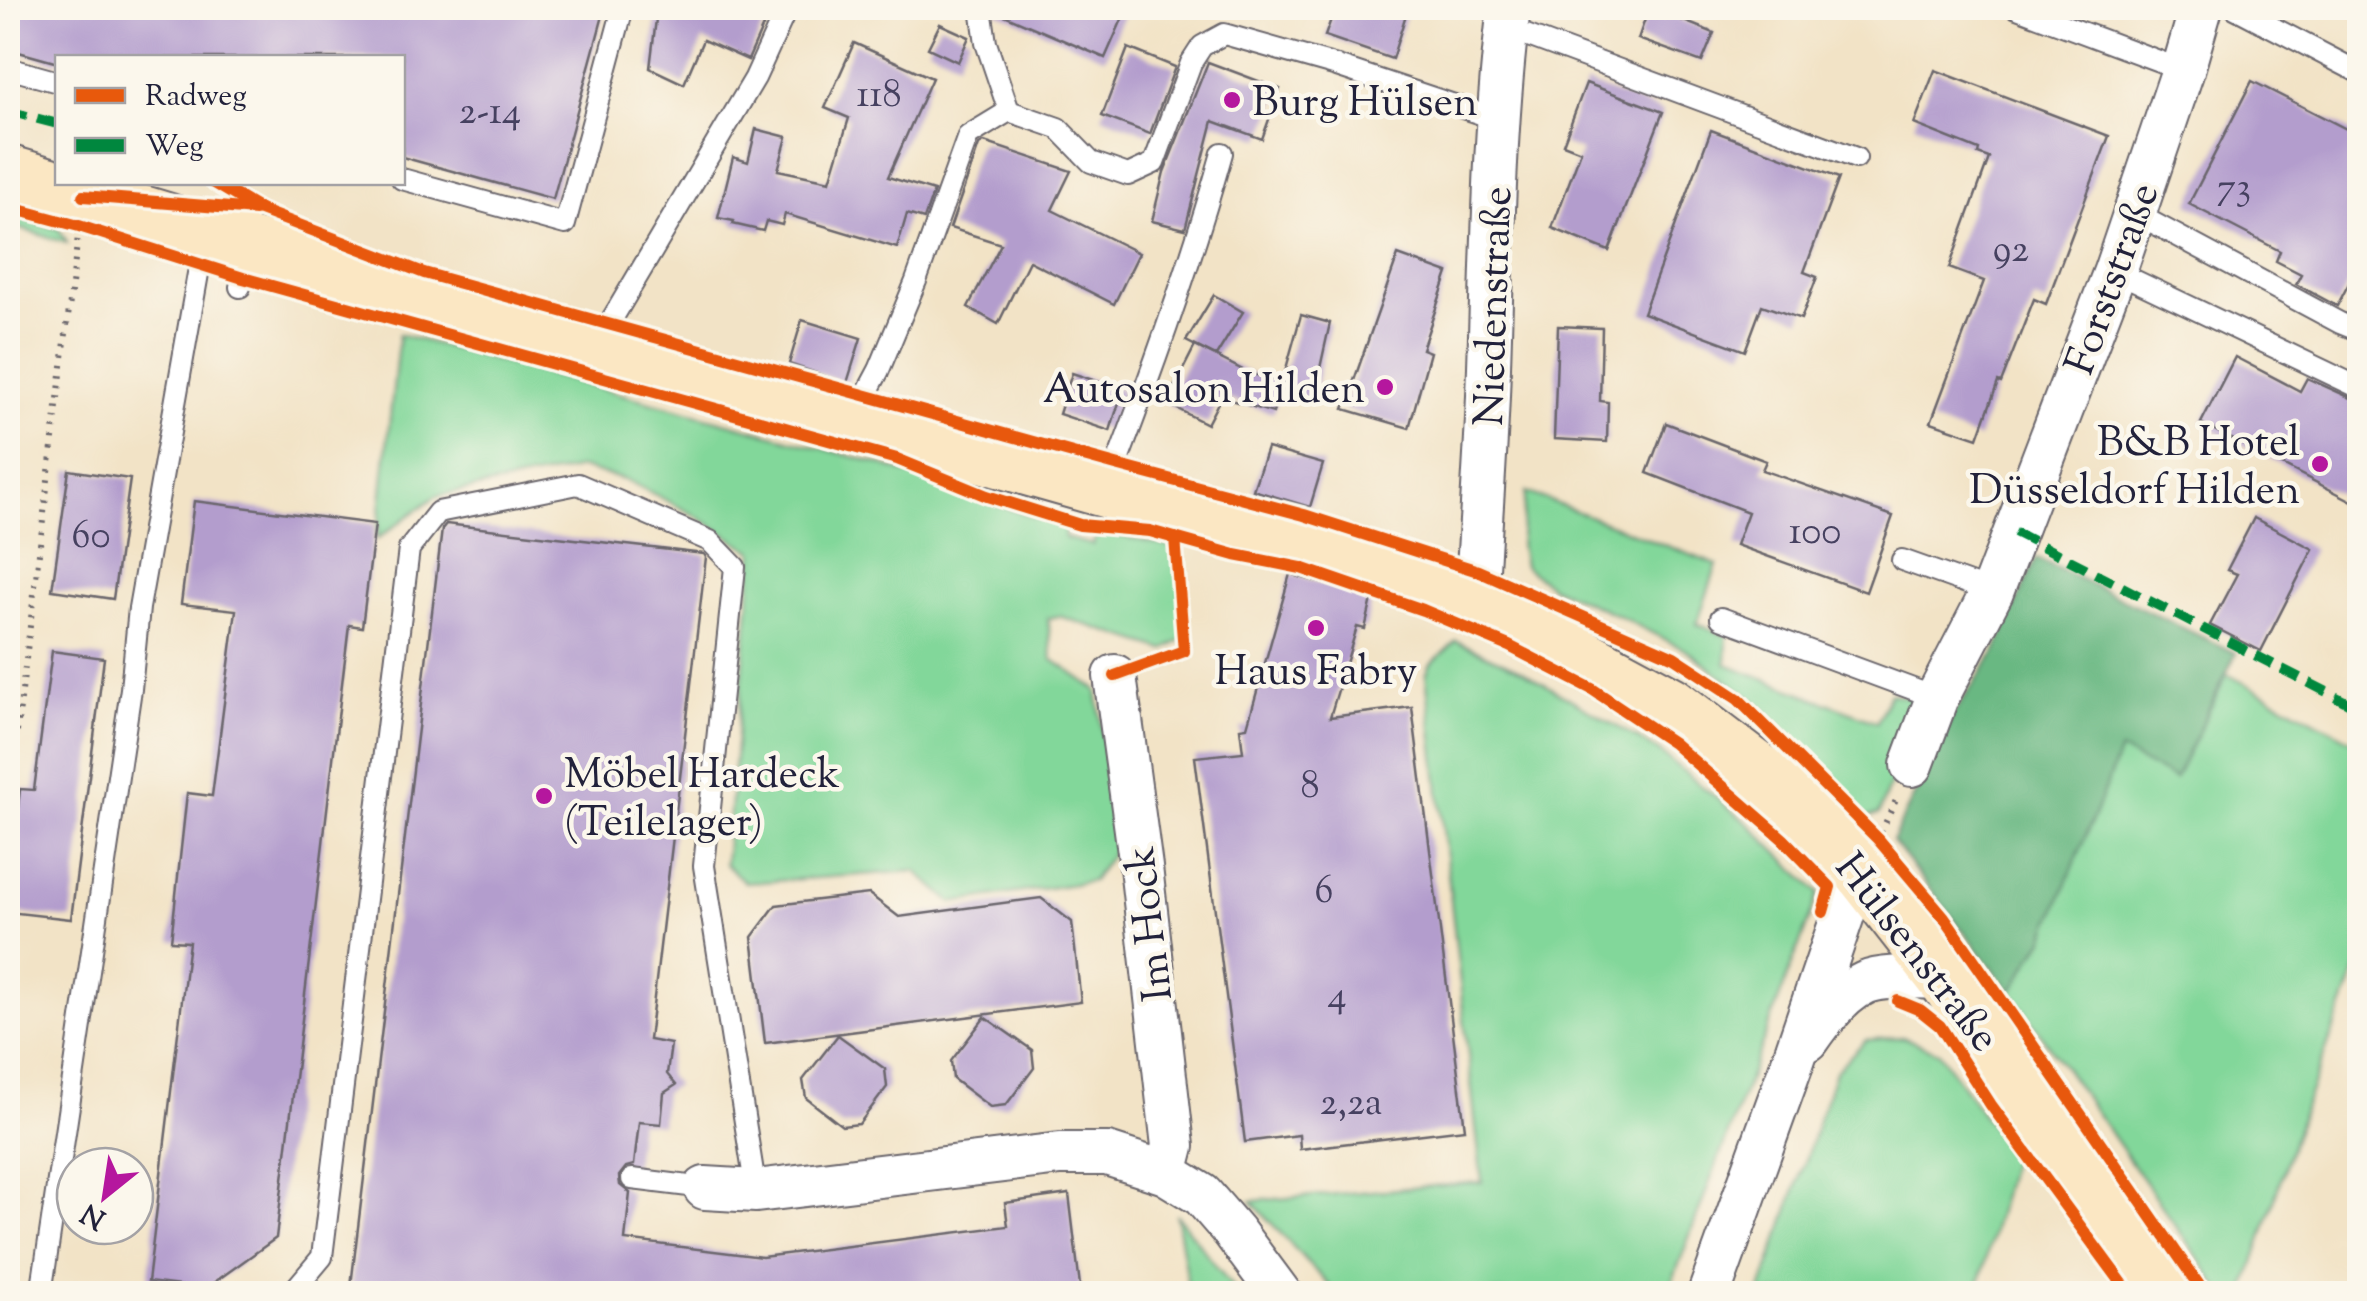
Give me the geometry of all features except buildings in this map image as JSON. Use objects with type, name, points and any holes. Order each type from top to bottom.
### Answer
[{"type":"main road","name":"Hülsenstraße","points":[[8,173],[233,255],[597,346],[1349,560],[1476,604],[1579,655],[1670,704],[1778,786],[1859,868],[1946,978],[2166,1294]]},
{"type":"street","name":"Forststraße","points":[[1912,765],[1937,698],[1992,592],[2115,271],[2201,8]]},
{"type":"street","name":"Niedenstraße","points":[[1476,604],[1499,120],[1508,18]]},
{"type":"street","name":"Im Hock","points":[[1115,676],[1173,1146],[1166,1173]]},
{"type":"street","points":[[1709,1294],[1859,868]]},
{"type":"street","points":[[1793,1061],[1824,1017],[1862,984],[1877,979],[1946,978]]},
{"type":"street","points":[[705,1188],[756,1192],[1060,1154],[1107,1154],[1166,1173],[1202,1195],[1280,1294]]},
{"type":"lane","points":[[405,179],[566,224],[622,8]]},
{"type":"lane","points":[[597,346],[756,78],[787,8]]},
{"type":"lane","points":[[981,8],[986,43],[1009,111]]},
{"type":"lane","points":[[2017,8],[2182,70]]},
{"type":"lane","points":[[2235,8],[2360,74]]},
{"type":"lane","points":[[1508,18],[1856,158]]},
{"type":"lane","points":[[1009,111],[1058,128],[1090,162],[1128,175],[1154,163],[1191,63],[1202,46],[1224,34],[1337,66],[1499,120]]},
{"type":"lane","points":[[8,68],[55,81]]},
{"type":"lane","points":[[853,419],[879,370],[916,281],[968,136],[1009,111]]},
{"type":"lane","points":[[1106,491],[1158,357],[1222,152]]},
{"type":"lane","points":[[2135,213],[2360,331]]},
{"type":"lane","points":[[41,1294],[131,689],[139,608],[233,255]]},
{"type":"lane","points":[[2115,271],[2360,388]]},
{"type":"lane","points":[[291,1294],[322,1257],[409,549],[438,512],[578,484],[710,540],[735,567],[704,866],[756,1192]]},
{"type":"lane","points":[[1902,560],[1992,592]]},
{"type":"lane","points":[[1721,618],[1937,698]]},
{"type":"lane","points":[[632,1179],[705,1188]]},
{"type":"path","points":[[8,806],[79,226]]},
{"type":"green space","points":[[8,215],[59,229],[67,243],[8,225]]},
{"type":"green space","points":[[399,334],[880,464],[1036,518],[1064,523],[1065,538],[1093,545],[1097,531],[1181,549],[1187,637],[1164,650],[1059,616],[1048,618],[1052,659],[1097,690],[1117,845],[1092,881],[952,903],[916,871],[746,883],[725,864],[754,552],[693,514],[628,481],[581,468],[436,496],[377,539]]},
{"type":"green space","points":[[1526,492],[1717,565],[1697,624],[1727,636],[1726,664],[1877,722],[1890,693],[1921,701],[1879,814],[1866,817],[1759,705],[1691,653],[1552,587],[1524,566],[1520,545]]},
{"type":"green space","points":[[2036,558],[2236,653],[2175,779],[2120,751],[2044,939],[2011,992],[1892,841],[1955,711],[1995,653]]},
{"type":"green space","points":[[1456,641],[1521,670],[1657,750],[1750,825],[1819,893],[1668,1293],[1336,1293],[1251,1201],[1482,1182],[1426,675],[1430,665]]},
{"type":"green space","points":[[2227,674],[2359,744],[2359,963],[2303,1111],[2244,1293],[2223,1293],[2011,992],[2044,939],[2120,750],[2175,779]]},
{"type":"green space","points":[[1902,1037],[1939,1052],[2012,1156],[1977,1293],[1760,1293],[1835,1072],[1866,1040]]},
{"type":"green space","points":[[1176,1214],[1237,1293],[1189,1293]]},
{"type":"marked path","points":[[8,111],[55,123]]},
{"type":"marked path","points":[[2015,532],[2360,709]]},
{"type":"cycle path","points":[[218,185],[260,210],[424,273],[1304,515],[1478,571],[1674,657],[1738,699],[1878,839],[1944,917],[2205,1294]]},
{"type":"cycle path","points":[[83,196],[255,210]]},
{"type":"cycle path","points":[[8,207],[243,278],[897,459],[987,496],[1080,525],[1150,531],[1235,555],[1301,568],[1423,610],[1509,646],[1592,689],[1673,743],[1783,839],[1830,887],[1823,912]]},
{"type":"cycle path","points":[[1115,676],[1184,651],[1175,538]]},
{"type":"cycle path","points":[[1898,1001],[1920,1010],[1940,1026],[1991,1105],[2130,1294]]},
{"type":"place","name":"Burg Hülsen","points":[[1232,100]]},
{"type":"place","name":"Autosalon Hilden","points":[[1385,387]]},
{"type":"place","name":"B&B Hotel Düsseldorf Hilden","points":[[2320,464]]},
{"type":"place","name":"Haus Fabry","points":[[1316,628]]},
{"type":"place","name":"Möbel Hardeck (Teilelager)","points":[[544,796]]}]
